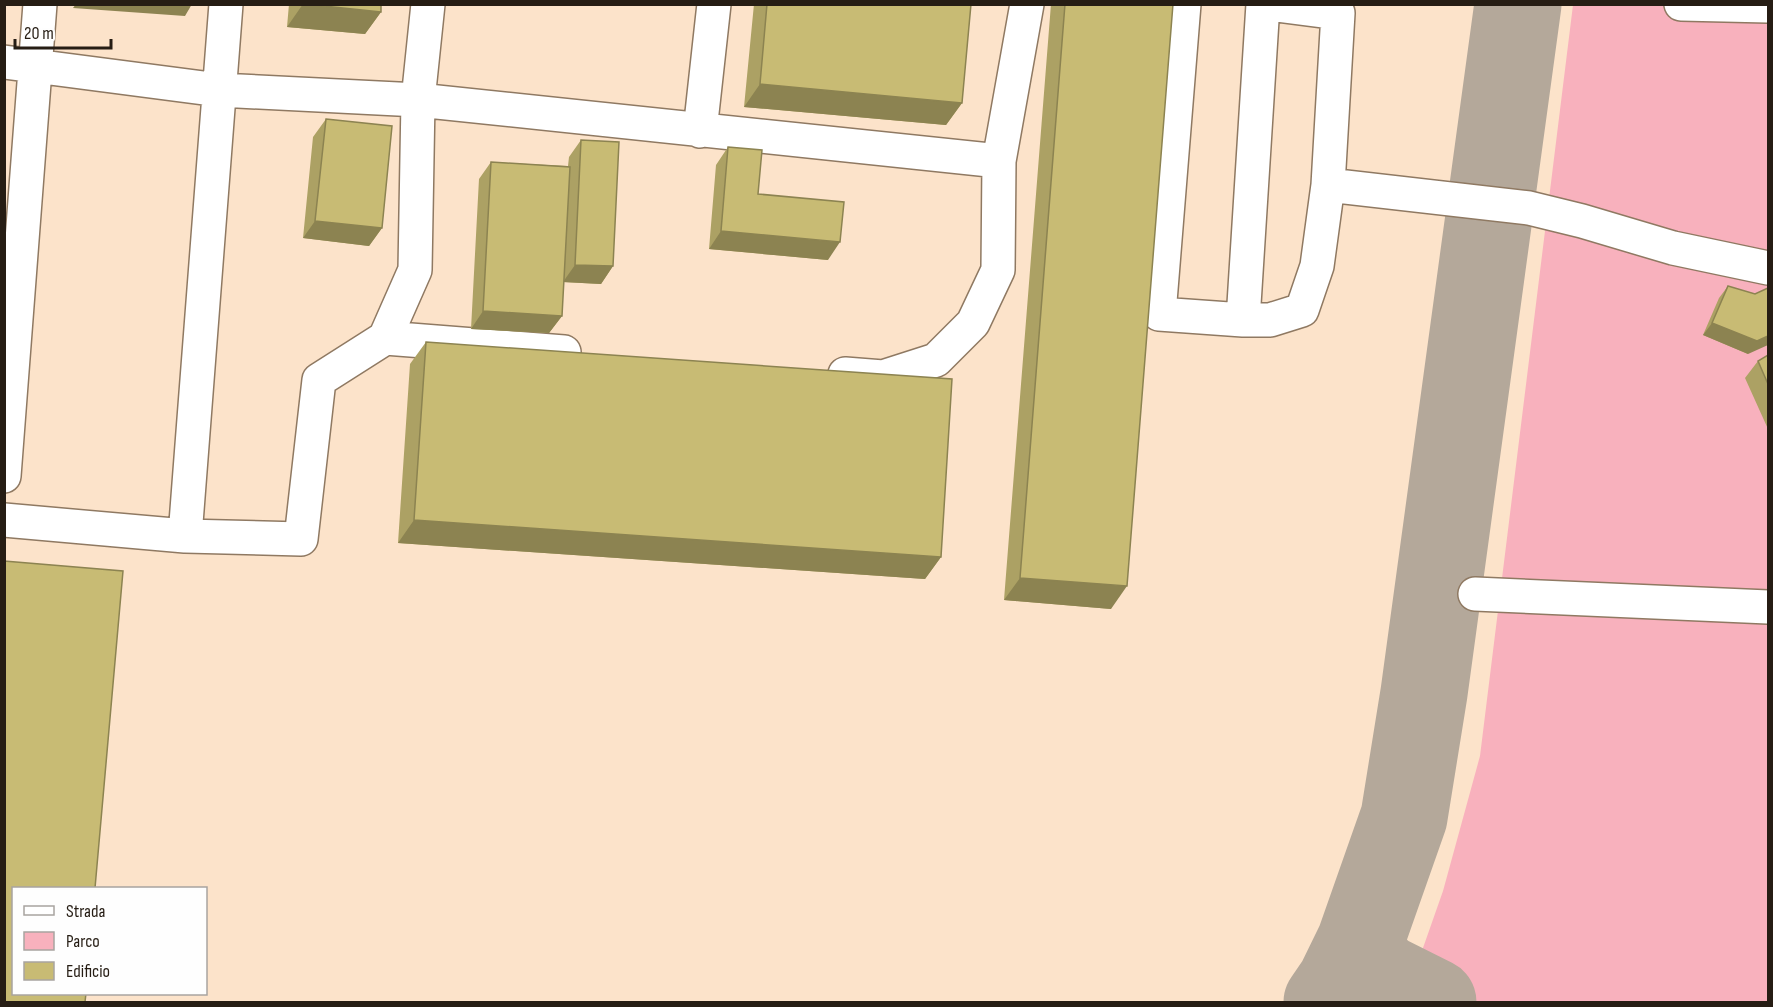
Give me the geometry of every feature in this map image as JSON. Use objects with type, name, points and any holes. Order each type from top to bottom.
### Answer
[{"type":"lane","points":[[4,476],[20,64],[40,4]]},
{"type":"lane","points":[[185,536],[226,4]]},
{"type":"lane","points":[[4,520],[185,536],[301,538],[320,380],[385,338],[415,270],[418,100],[428,4]]},
{"type":"lane","points":[[700,131],[714,4]]},
{"type":"lane","points":[[812,371],[883,377],[893,374],[936,360],[973,322],[998,270],[999,161],[1027,4]]},
{"type":"lane","points":[[1185,4],[1159,314],[1242,320],[1270,320],[1302,310],[1317,266],[1328,184],[1338,13],[1270,4]]},
{"type":"lane","points":[[1242,320],[1263,4]]},
{"type":"lane","points":[[1681,4],[1768,6]]},
{"type":"lane","points":[[20,64],[219,90],[418,100],[999,161]]},
{"type":"lane","points":[[1328,184],[1529,208],[1673,248],[1768,268]]},
{"type":"lane","points":[[385,338],[598,355]]},
{"type":"lane","points":[[1475,594],[1768,608]]},
{"type":"shaded area","points":[[5,5],[1768,5],[1768,1002],[5,1002]]},
{"type":"green space","points":[[1573,5],[1768,5],[1768,1002],[1393,1002],[1417,965],[1443,891],[1480,756]]},
{"type":"building","points":[[305,4],[381,4],[381,12]]},
{"type":"building","points":[[767,4],[971,4],[962,103],[760,84]]},
{"type":"building","points":[[1065,4],[1173,4],[1127,586],[1020,578]]},
{"type":"building","points":[[326,119],[392,126],[382,228],[315,221]]},
{"type":"building","points":[[581,140],[619,142],[613,266],[575,265]]},
{"type":"building","points":[[728,147],[762,150],[758,194],[844,202],[840,242],[721,231]]},
{"type":"building","points":[[491,162],[570,167],[562,316],[483,311]]},
{"type":"building","points":[[1728,286],[1755,294],[1768,288],[1768,336],[1757,341],[1712,323]]},
{"type":"building","points":[[426,342],[952,379],[941,557],[414,520]]},
{"type":"building","points":[[1768,355],[1768,384],[1758,361]]},
{"type":"building","points":[[4,561],[123,571],[95,887],[12,887],[12,995],[86,995],[85,1002],[4,1002]]},
{"type":"taxiway","points":[[1327,1002],[1340,983],[1360,942],[1404,817],[1424,693],[1518,4]]},
{"type":"taxiway","points":[[1360,942],[1365,960],[1383,977],[1433,1002]]}]
